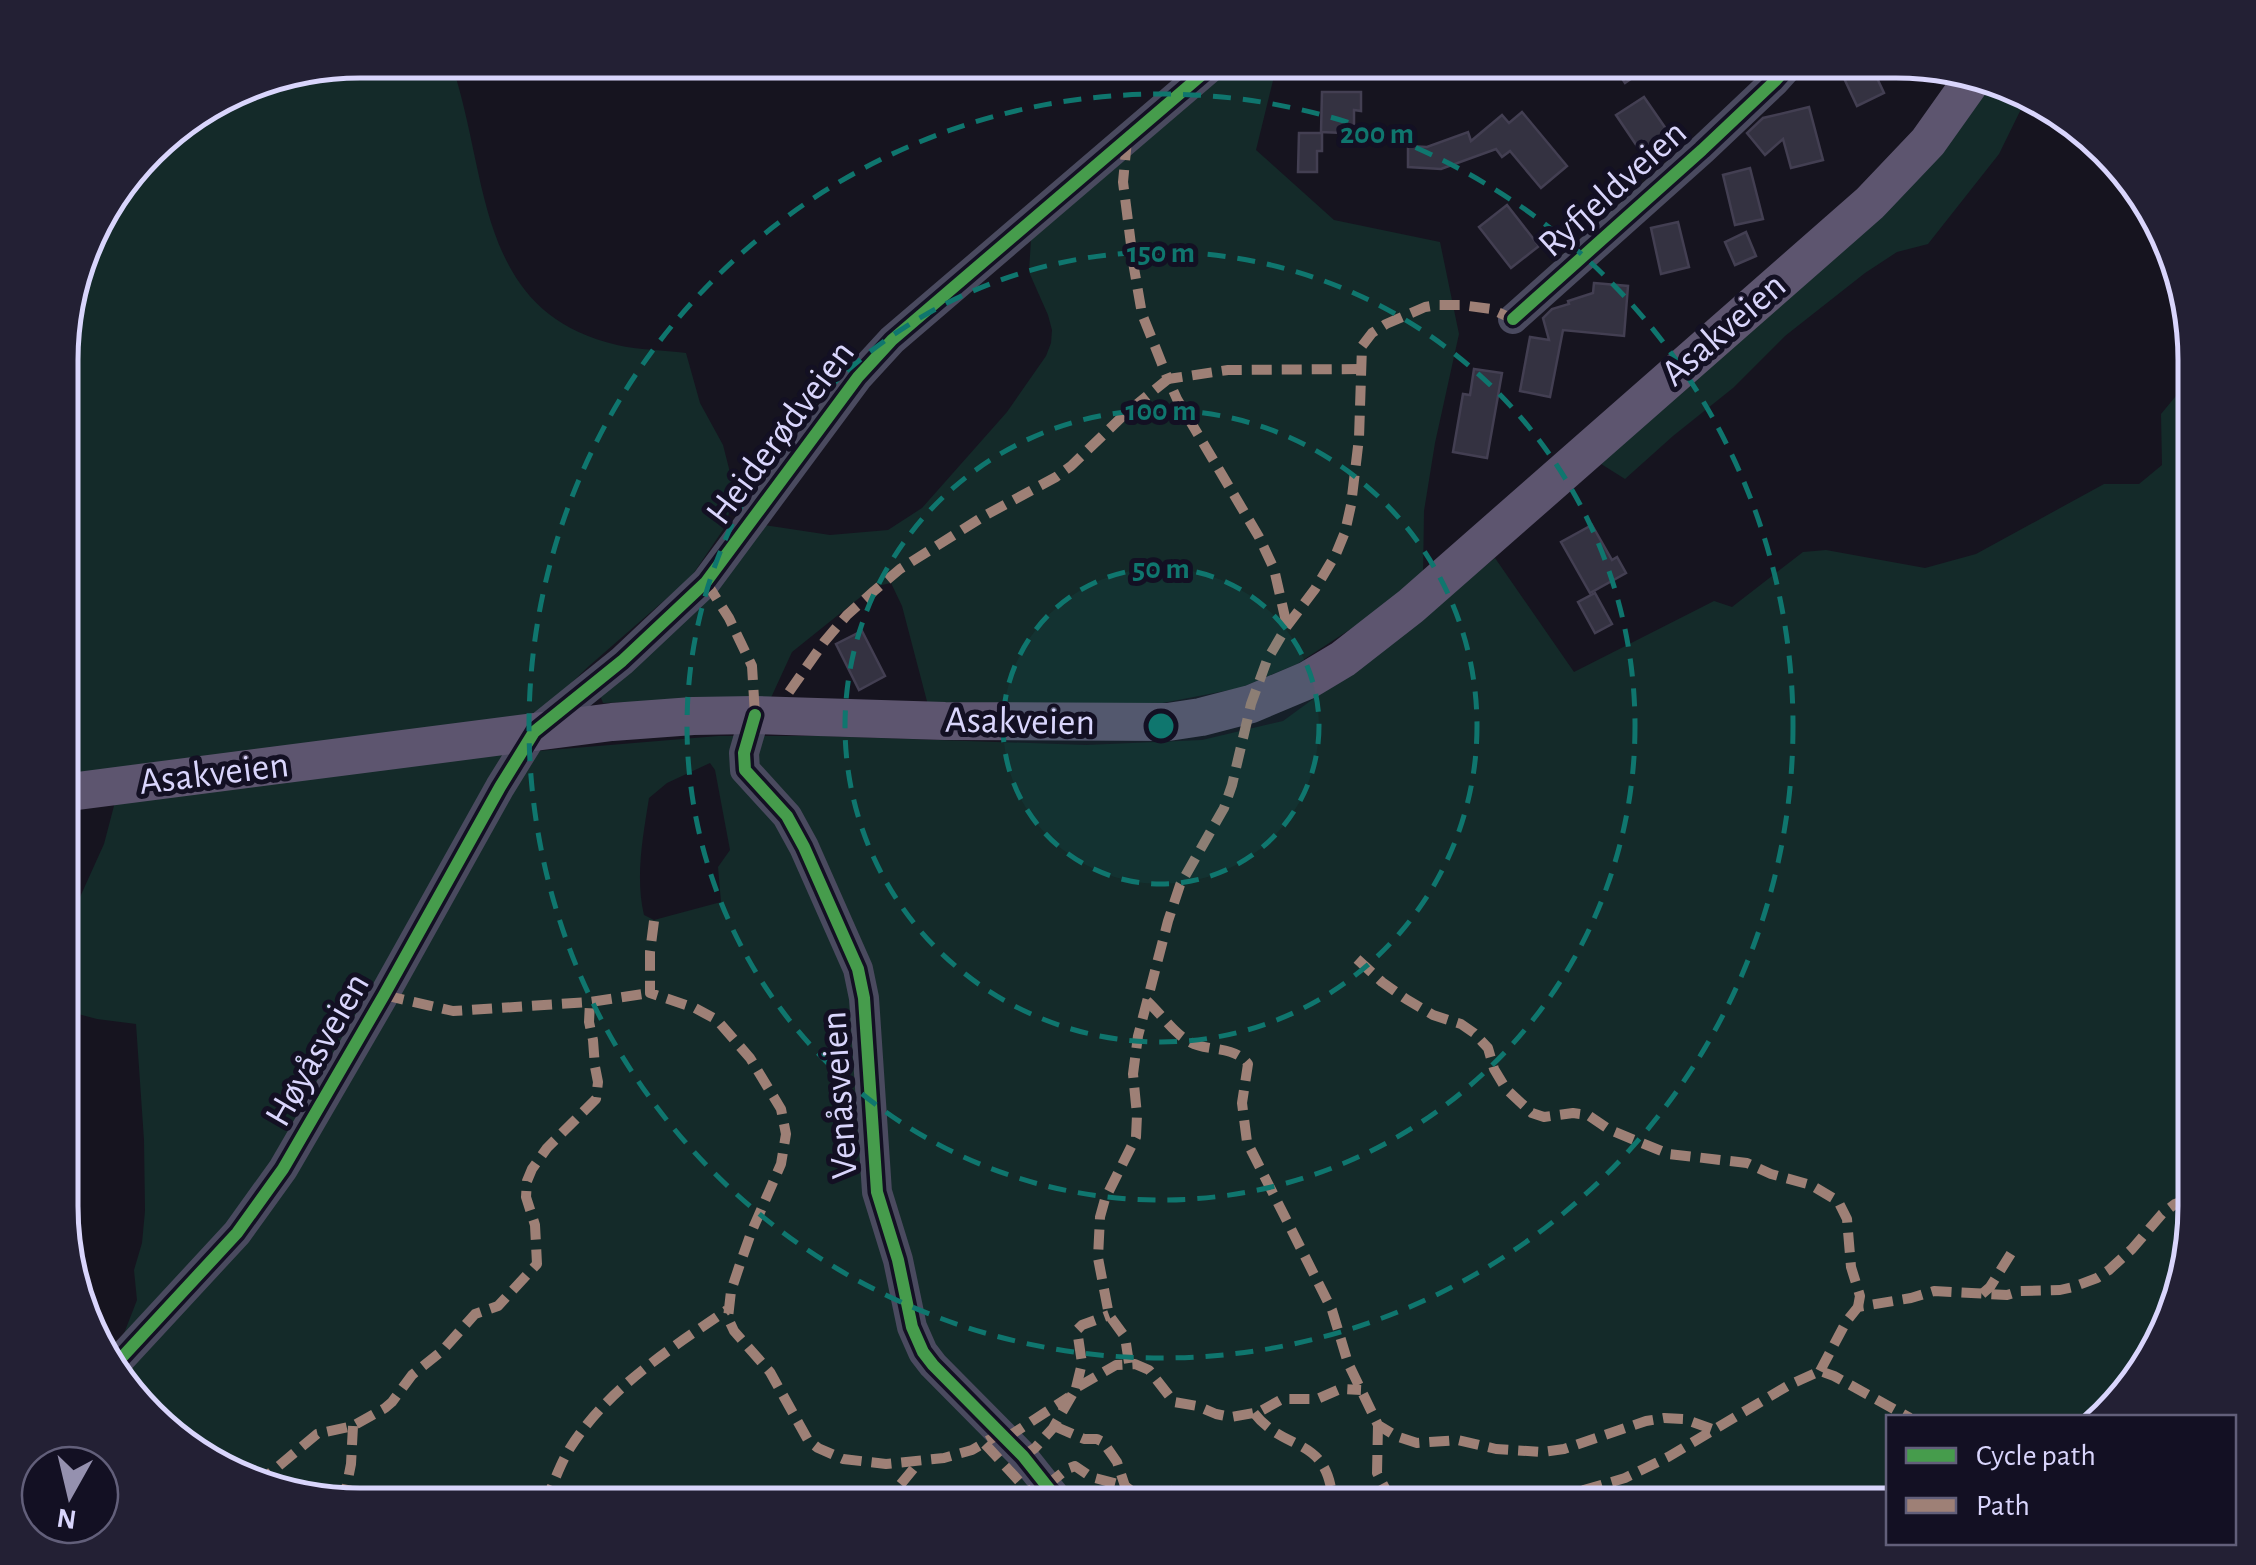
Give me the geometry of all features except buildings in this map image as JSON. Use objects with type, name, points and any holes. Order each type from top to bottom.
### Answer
[{"type":"main road","name":"Asakveien","points":[[77,791],[656,718],[755,715],[926,721],[1168,722],[1236,709],[1308,680],[1343,659],[1411,606],[1870,203],[1928,142],[1967,87]]},
{"type":"street","name":"Heiderødveien","points":[[534,732],[622,661],[706,582],[858,377],[892,340],[1200,78]]},
{"type":"street","name":"Ryfjeldveien","points":[[1514,319],[1778,78]]},
{"type":"street","name":"Venåsveien","points":[[755,715],[744,753],[744,770],[787,816],[858,969],[864,998],[876,1192],[895,1248],[912,1327],[933,1365],[1023,1456],[1048,1487]]},
{"type":"street","name":"Høyåsveien","points":[[122,1357],[237,1234],[284,1169],[534,732]]},
{"type":"green space","points":[[341,78],[456,78],[494,231],[511,269],[535,302],[570,328],[617,345],[686,353],[700,403],[723,445],[735,492],[725,527],[691,577],[536,717],[77,776],[77,360],[87,287],[115,218],[147,174],[174,147],[218,115],[269,92],[304,83]]},
{"type":"green space","points":[[1215,78],[1274,78],[1256,150],[1334,220],[1440,242],[1459,334],[1424,511],[1423,578],[1297,664],[1240,688],[1142,707],[929,709],[902,606],[891,583],[873,587],[792,652],[769,702],[603,703],[600,695],[764,525],[830,535],[888,530],[922,508],[1007,412],[1046,356],[1052,330],[1029,272],[1031,239]]},
{"type":"green space","points":[[1985,93],[2022,108],[1999,154],[1928,244],[1897,252],[1865,273],[1785,336],[1733,388],[1625,479],[1598,462],[1969,115]]},
{"type":"green space","points":[[2178,394],[2178,1224],[2164,1296],[2149,1330],[2120,1377],[2084,1415],[1886,1415],[1886,1488],[341,1487],[269,1473],[218,1450],[160,1405],[118,1350],[137,1300],[134,1270],[145,1211],[136,1024],[78,1014],[78,902],[104,844],[115,802],[491,755],[718,736],[1086,745],[1202,740],[1283,721],[1379,651],[1495,558],[1574,672],[1714,601],[1732,607],[1803,552],[1826,550],[1925,568],[1976,554],[2104,484],[2139,484],[2162,465],[2161,414]],"holes":[[[710,763],[715,770],[730,850],[718,867],[721,902],[654,920],[644,915],[641,856],[649,798],[667,783]]]},
{"type":"marked path","points":[[1127,140],[1123,182],[1134,268],[1142,314],[1168,379],[1228,370],[1360,369]]},
{"type":"marked path","points":[[1129,1363],[1125,1337],[1109,1315],[1098,1258],[1105,1199],[1136,1137],[1133,1074],[1138,1036],[1180,885],[1224,808],[1251,704],[1267,660],[1315,589],[1345,532],[1359,438],[1362,346],[1386,324],[1425,307],[1461,305],[1491,309],[1513,319]]},
{"type":"marked path","points":[[789,692],[847,615],[900,569],[1056,477],[1168,379],[1259,537],[1274,569],[1287,626]]},
{"type":"marked path","points":[[706,582],[752,666],[755,715]]},
{"type":"marked path","points":[[654,921],[650,993],[717,1020],[750,1058],[781,1109],[786,1134],[781,1164],[731,1291],[728,1318],[734,1331],[770,1372],[808,1440],[843,1459],[886,1464],[944,1458],[972,1450],[1001,1433]]},
{"type":"marked path","points":[[1357,959],[1406,999],[1474,1033],[1488,1048],[1506,1089],[1532,1113],[1544,1117],[1588,1115],[1610,1130],[1669,1154],[1747,1163],[1811,1185],[1838,1201],[1847,1219],[1851,1267],[1860,1296],[1858,1307]]},
{"type":"marked path","points":[[384,995],[453,1011],[590,1002],[650,993]]},
{"type":"marked path","points":[[1147,1001],[1188,1041],[1228,1051],[1248,1064],[1242,1103],[1247,1142],[1332,1310],[1348,1363],[1378,1425],[1417,1443],[1458,1440],[1496,1449],[1542,1452],[1564,1449],[1664,1418],[1684,1419],[1712,1429]]},
{"type":"marked path","points":[[270,1473],[317,1434],[353,1426],[385,1408],[412,1375],[442,1351],[475,1314],[498,1306],[537,1264],[527,1181],[547,1148],[596,1099],[598,1082],[590,1002]]},
{"type":"marked path","points":[[1820,1371],[1858,1307],[1934,1291],[2007,1295],[2073,1287],[2109,1270],[2162,1214],[2178,1203]]},
{"type":"marked path","points":[[1982,1294],[2015,1247]]},
{"type":"marked path","points":[[552,1487],[570,1448],[602,1407],[641,1371],[727,1310]]},
{"type":"marked path","points":[[1076,1388],[1082,1363],[1077,1330],[1109,1315]]},
{"type":"marked path","points":[[1023,1456],[1053,1428],[1076,1388],[1116,1365],[1135,1364],[1149,1370],[1174,1402],[1231,1417],[1259,1412],[1282,1399],[1317,1399],[1340,1389],[1361,1390]]},
{"type":"marked path","points":[[1592,1488],[1625,1478],[1668,1457],[1789,1385],[1820,1371],[1905,1415]]},
{"type":"marked path","points":[[1006,1438],[1069,1397]]},
{"type":"marked path","points":[[1254,1413],[1266,1426],[1315,1456],[1331,1488]]},
{"type":"marked path","points":[[1378,1425],[1377,1473],[1385,1488]]},
{"type":"marked path","points":[[346,1487],[353,1426]]},
{"type":"marked path","points":[[1054,1426],[1084,1439],[1103,1442],[1117,1462],[1125,1486]]},
{"type":"marked path","points":[[985,1444],[1025,1487]]},
{"type":"marked path","points":[[898,1487],[919,1462]]},
{"type":"marked path","points":[[1046,1486],[1075,1466],[1091,1477],[1127,1488]]},
{"type":"marked path","points":[[1176,1488],[1180,1482]]},
{"type":"cycle path","points":[[122,1357],[237,1233],[283,1169],[534,732],[622,661],[706,582],[858,377],[892,340],[1198,78]]},
{"type":"cycle path","points":[[1513,319],[1778,78]]},
{"type":"cycle path","points":[[755,715],[744,753],[745,770],[787,816],[858,969],[864,998],[877,1192],[898,1260],[912,1327],[933,1365],[1023,1456],[1048,1487]]}]
